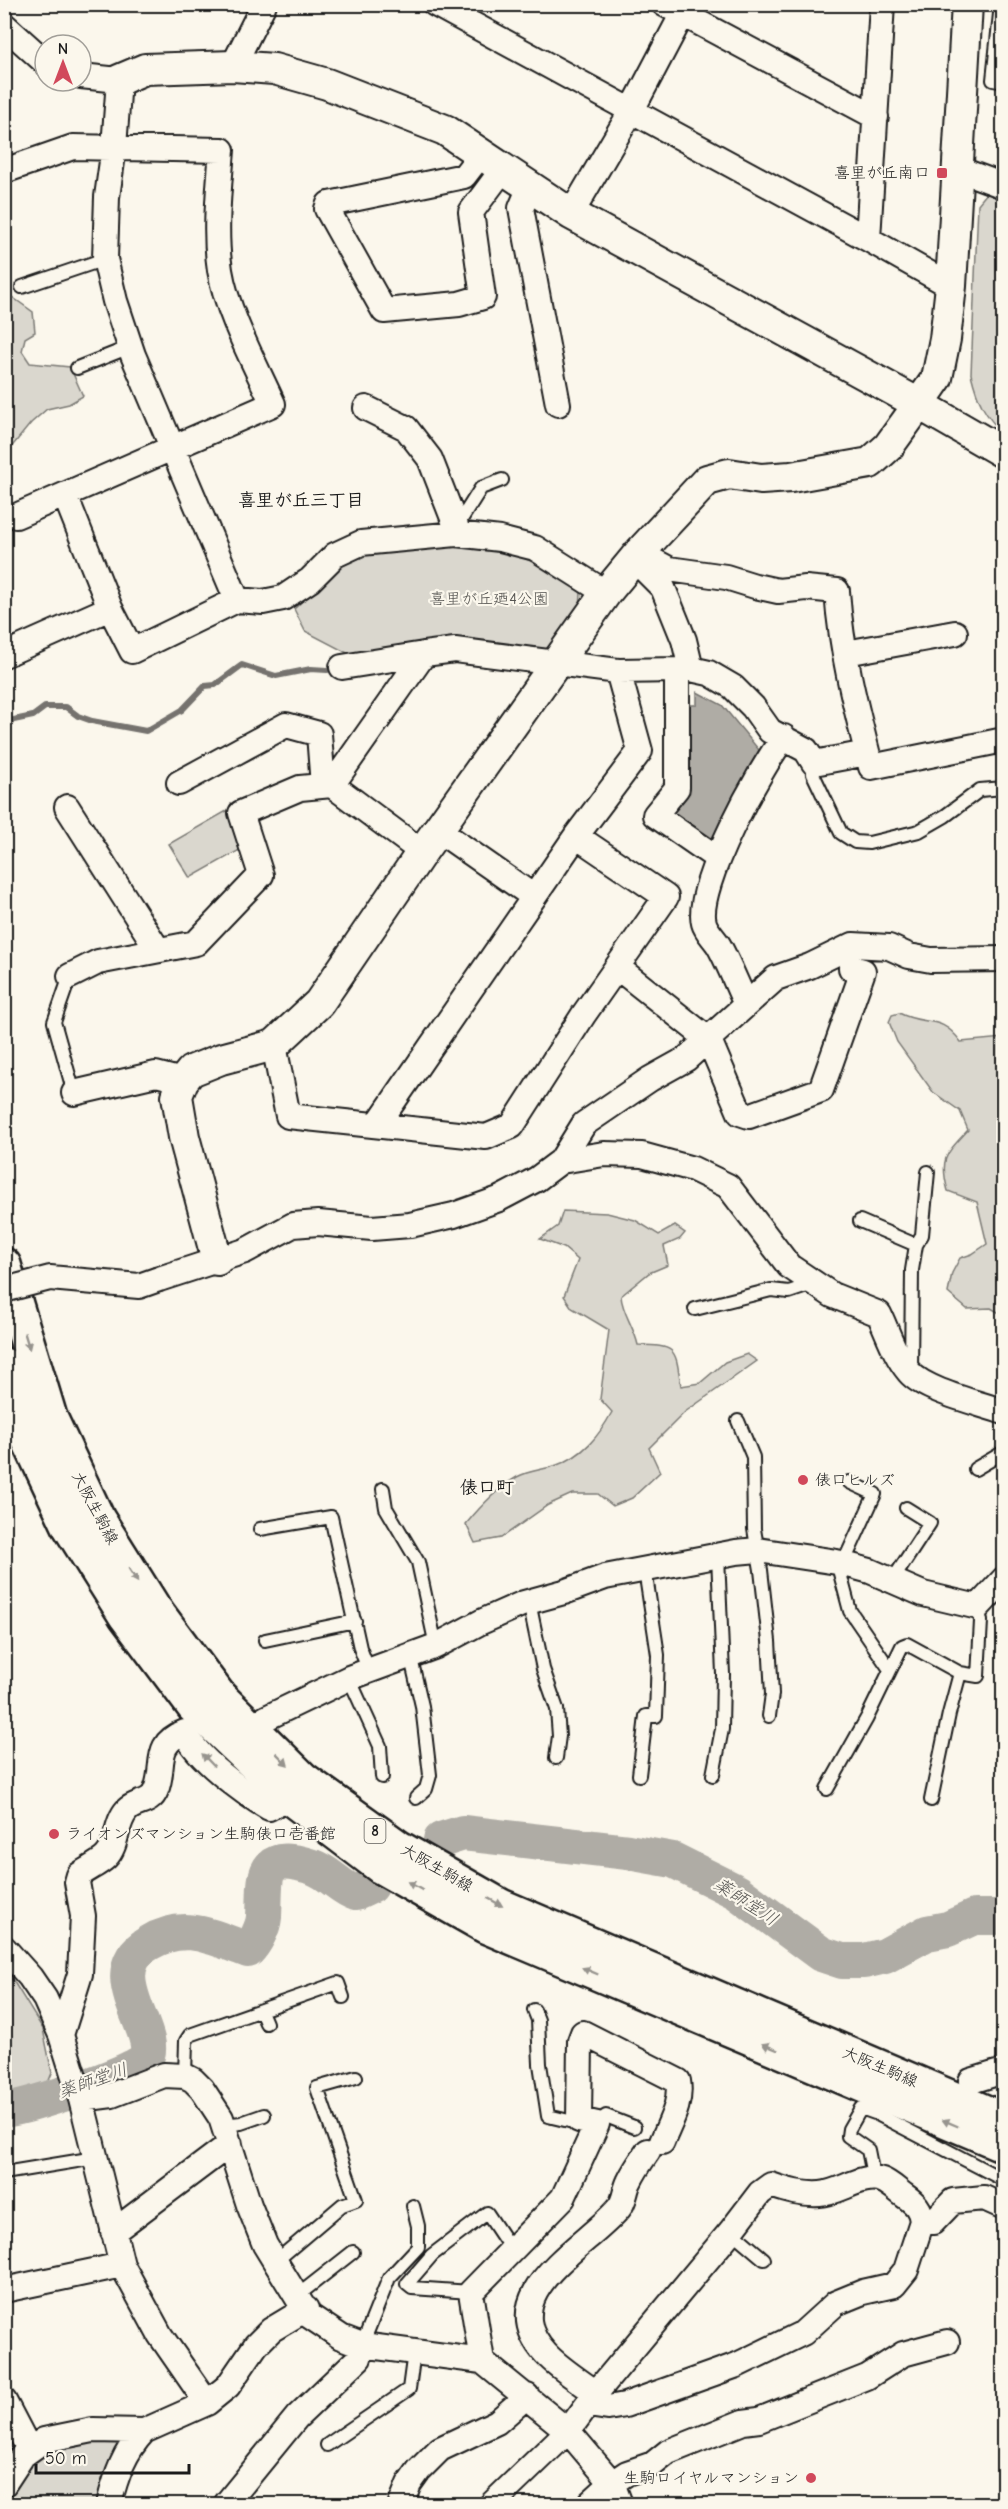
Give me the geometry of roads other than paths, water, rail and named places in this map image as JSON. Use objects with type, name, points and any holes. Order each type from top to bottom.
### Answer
[{"type":"main road","name":"大阪生駒線","points":[[4,1265],[50,1417],[98,1519],[154,1608],[220,1697],[303,1779],[398,1847],[501,1906],[1004,2120]]},
{"type":"main road","name":"大阪生駒線","points":[[4,1365],[21,1424],[64,1515],[125,1616],[194,1707],[289,1797],[381,1867],[485,1926],[1004,2145]]},
{"type":"street","points":[[232,66],[264,4]]},
{"type":"street","points":[[435,4],[951,286]]},
{"type":"street","points":[[868,239],[882,4]]},
{"type":"street","points":[[217,1260],[184,1137],[177,1096],[190,1071],[221,1059],[274,1045],[319,1003],[430,841],[606,594],[642,562],[707,480],[729,474],[761,479],[791,477],[870,463],[888,447],[937,378],[945,339],[951,286],[967,4]]},
{"type":"street","points":[[571,214],[632,110],[673,10],[876,117]]},
{"type":"street","points":[[4,25],[33,51]]},
{"type":"street","points":[[93,77],[119,80],[145,69],[232,66],[274,69],[327,84],[445,130],[571,214],[919,404],[1004,453]]},
{"type":"street","points":[[119,80],[114,147],[107,197],[105,259],[115,301],[130,347],[237,600]]},
{"type":"street","points":[[4,171],[73,147],[222,150],[217,221],[220,271],[229,303],[273,404],[16,516]]},
{"type":"street","points":[[492,161],[471,212],[483,297],[459,304],[384,310],[327,209],[329,204],[464,176],[492,161]]},
{"type":"street","points":[[958,169],[1004,186]]},
{"type":"street","points":[[530,186],[521,208],[558,404]]},
{"type":"street","points":[[366,408],[406,428],[430,459],[456,530]]},
{"type":"street","points":[[65,495],[110,608],[132,651],[237,600],[263,602],[283,598],[310,580],[335,555],[361,543],[456,530],[535,548],[606,594]]},
{"type":"street","points":[[642,562],[669,569],[726,577],[778,591],[806,588],[837,591],[839,621],[846,653],[850,689],[871,767],[1004,740]]},
{"type":"street","points":[[642,562],[663,588],[684,640],[691,669],[709,673],[733,687],[753,707],[770,731],[806,750],[814,763],[867,753]]},
{"type":"street","points":[[4,655],[110,608]]},
{"type":"street","points":[[846,653],[955,633]]},
{"type":"street","points":[[342,667],[455,650],[618,671],[677,670],[677,788],[655,815],[717,858]]},
{"type":"street","points":[[328,786],[424,654]]},
{"type":"street","points":[[618,671],[640,751]]},
{"type":"street","points":[[179,783],[286,725],[319,734],[328,786]]},
{"type":"street","points":[[746,1004],[719,946],[704,924],[706,889],[717,858],[769,757],[784,737]]},
{"type":"street","points":[[640,751],[677,751]]},
{"type":"street","points":[[377,1125],[576,836],[640,751]]},
{"type":"street","points":[[70,976],[98,962],[196,943],[261,875],[241,813],[300,788],[328,786],[534,897]]},
{"type":"street","points":[[67,807],[158,950]]},
{"type":"street","points":[[274,1045],[288,1116],[486,1137],[512,1126],[666,897],[576,836]]},
{"type":"street","points":[[4,1290],[50,1278],[139,1286],[245,1251],[293,1225],[318,1223],[372,1228],[410,1226],[454,1215],[499,1199],[537,1179],[561,1161],[584,1124],[650,1079],[686,1059],[776,978],[810,966],[853,945],[889,947],[909,956],[931,960],[1004,959]]},
{"type":"street","points":[[617,967],[709,1040],[740,1113],[749,1116],[821,1090],[863,971],[852,968]]},
{"type":"street","points":[[74,1093],[156,1074],[183,1081]]},
{"type":"street","points":[[561,1161],[604,1154],[642,1155],[693,1168],[728,1186],[789,1266],[832,1295],[879,1314],[902,1363],[911,1375],[952,1396],[1004,1412]]},
{"type":"street","points":[[266,1718],[359,1675],[436,1646],[481,1622],[529,1602],[605,1577],[736,1552],[758,1550],[840,1563],[870,1571],[923,1594],[978,1607],[1004,1579]]},
{"type":"street","points":[[61,2035],[80,1974],[82,1916],[77,1882],[79,1875],[105,1859],[127,1810],[150,1800],[156,1790],[160,1758],[175,1736],[186,1732],[188,1739],[245,1794],[269,1808],[289,1797]]},
{"type":"street","points":[[4,1948],[30,1977],[45,1999],[61,2035],[81,2099],[122,2265],[160,2335],[207,2403]]},
{"type":"street","points":[[482,2361],[471,2292],[513,2252],[563,2198],[588,2122],[580,2041],[583,2033],[678,2081],[681,2093],[655,2147],[628,2184],[621,2206],[551,2272],[539,2285],[529,2302],[531,2334],[546,2355],[592,2399],[608,2408],[625,2405],[737,2365],[803,2334],[836,2303],[863,2292],[894,2285],[906,2270],[922,2221],[922,2213],[915,2202],[882,2180],[860,2182],[838,2192],[822,2194],[795,2194],[771,2185],[760,2193],[731,2232],[592,2399],[568,2431],[492,2505]]},
{"type":"street","points":[[971,2081],[997,2073],[1004,2074]]},
{"type":"street","points":[[81,2099],[112,2095],[164,2075],[185,2076],[202,2089],[227,2135],[249,2205],[265,2245],[308,2314],[340,2337],[362,2345],[482,2361],[568,2431],[616,2494]]},
{"type":"street","points":[[113,2232],[227,2135]]},
{"type":"street","points":[[922,2221],[933,2222],[952,2201],[984,2198],[1004,2207]]},
{"type":"street","points":[[4,2289],[122,2265]]},
{"type":"street","points":[[4,2484],[28,2449],[44,2440],[63,2434],[93,2430],[144,2431],[207,2403],[228,2386],[256,2345],[302,2302]]},
{"type":"street","points":[[589,2505],[616,2494],[627,2474],[652,2464],[669,2452],[744,2422],[759,2420],[867,2377],[903,2354],[947,2342]]},
{"type":"street","points":[[226,2505],[297,2417],[359,2358],[362,2345]]},
{"type":"street","points":[[408,2501],[409,2484],[440,2449],[497,2422],[527,2396]]},
{"type":"street","points":[[4,2401],[28,2449]]},
{"type":"street","points":[[109,2505],[115,2479],[124,2458],[144,2431]]},
{"type":"lane","points":[[1000,4],[993,80],[1004,82]]},
{"type":"lane","points":[[22,288],[105,259]]},
{"type":"lane","points":[[77,369],[130,347]]},
{"type":"lane","points":[[456,530],[481,488],[502,480]]},
{"type":"lane","points":[[814,763],[813,774],[841,833],[855,842],[869,843],[919,831],[945,816],[981,790],[1004,788]]},
{"type":"lane","points":[[70,976],[54,1022],[74,1093]]},
{"type":"lane","points":[[911,1375],[912,1270],[916,1245],[922,1235],[928,1172]]},
{"type":"lane","points":[[860,1221],[916,1245]]},
{"type":"lane","points":[[695,1309],[771,1290],[789,1292],[813,1284]]},
{"type":"lane","points":[[738,1421],[753,1456],[754,1529],[769,1641],[772,1694],[769,1716]]},
{"type":"lane","points":[[975,1469],[1004,1452]]},
{"type":"lane","points":[[849,1482],[875,1494],[840,1563],[850,1611],[889,1668]]},
{"type":"lane","points":[[383,1489],[386,1508],[418,1562],[436,1646]]},
{"type":"lane","points":[[891,1581],[930,1523],[906,1508]]},
{"type":"lane","points":[[260,1529],[331,1516],[360,1648],[359,1675],[380,1746],[382,1777]]},
{"type":"lane","points":[[713,1775],[722,1729],[723,1674],[718,1557]]},
{"type":"lane","points":[[639,1775],[646,1716],[656,1716],[658,1655],[645,1570]]},
{"type":"lane","points":[[529,1602],[543,1669],[557,1709],[559,1736],[556,1758]]},
{"type":"lane","points":[[827,1789],[867,1718],[889,1668],[902,1646],[907,1644],[960,1673],[978,1676],[981,1621],[978,1607]]},
{"type":"lane","points":[[265,1640],[355,1621]]},
{"type":"lane","points":[[410,1654],[422,1706],[430,1775],[426,1789],[416,1798]]},
{"type":"lane","points":[[931,1800],[960,1673]]},
{"type":"lane","points":[[185,2076],[186,2041],[190,2035],[338,1983],[343,1997]]},
{"type":"lane","points":[[534,2010],[538,2020],[540,2064],[548,2116],[569,2121],[588,2122],[606,2116],[634,2127]]},
{"type":"lane","points":[[261,2011],[266,2023]]},
{"type":"lane","points":[[276,2261],[342,2205],[356,2200],[317,2088],[356,2077]]},
{"type":"lane","points":[[874,2180],[868,2150],[848,2136],[861,2109],[875,2113],[1004,2180]]},
{"type":"lane","points":[[227,2135],[241,2123],[264,2115]]},
{"type":"lane","points":[[4,2173],[95,2158]]},
{"type":"lane","points":[[362,2345],[390,2278],[418,2247],[418,2226],[413,2206]]},
{"type":"lane","points":[[471,2292],[412,2288],[406,2284],[432,2254],[487,2213],[513,2252]]},
{"type":"lane","points":[[731,2232],[764,2259]]},
{"type":"lane","points":[[302,2302],[352,2252]]},
{"type":"lane","points":[[327,2445],[409,2389],[414,2352]]},
{"type":"waterway","points":[[4,722],[33,716],[45,707],[66,707],[78,716],[92,721],[146,731],[182,710],[205,686],[215,685],[242,665],[276,676],[311,669],[327,670]]},
{"type":"waterway","name":"薬師堂川","points":[[441,1840],[463,1833],[628,1852],[673,1860],[737,1892],[821,1954],[842,1961],[864,1961],[885,1956],[927,1933],[948,1929],[974,1917],[1004,1917]]},
{"type":"waterway","name":"薬師堂川","points":[[4,2110],[101,2081],[145,2059],[148,2048],[146,2035],[129,1987],[129,1971],[134,1956],[149,1943],[162,1936],[187,1932],[210,1936],[248,1950],[262,1926],[266,1879],[274,1864],[295,1862],[313,1867],[356,1893],[371,1886]]},
{"type":"place","name":"喜里が丘南口","points":[[942,173]]},
{"type":"place","name":"俵口ヒルズ","points":[[803,1480]]},
{"type":"place","name":"ライオンズマンション生駒俵口壱番館","points":[[54,1834]]},
{"type":"place","name":"生駒ロイヤルマンション","points":[[811,2478]]},
{"type":"district","name":"喜里が丘三丁目","points":[[301,500]]},
{"type":"district","name":"俵口町","points":[[487,1487]]},
{"type":"park label","name":"喜里が丘廼4公園","points":[[489,599]]}]
